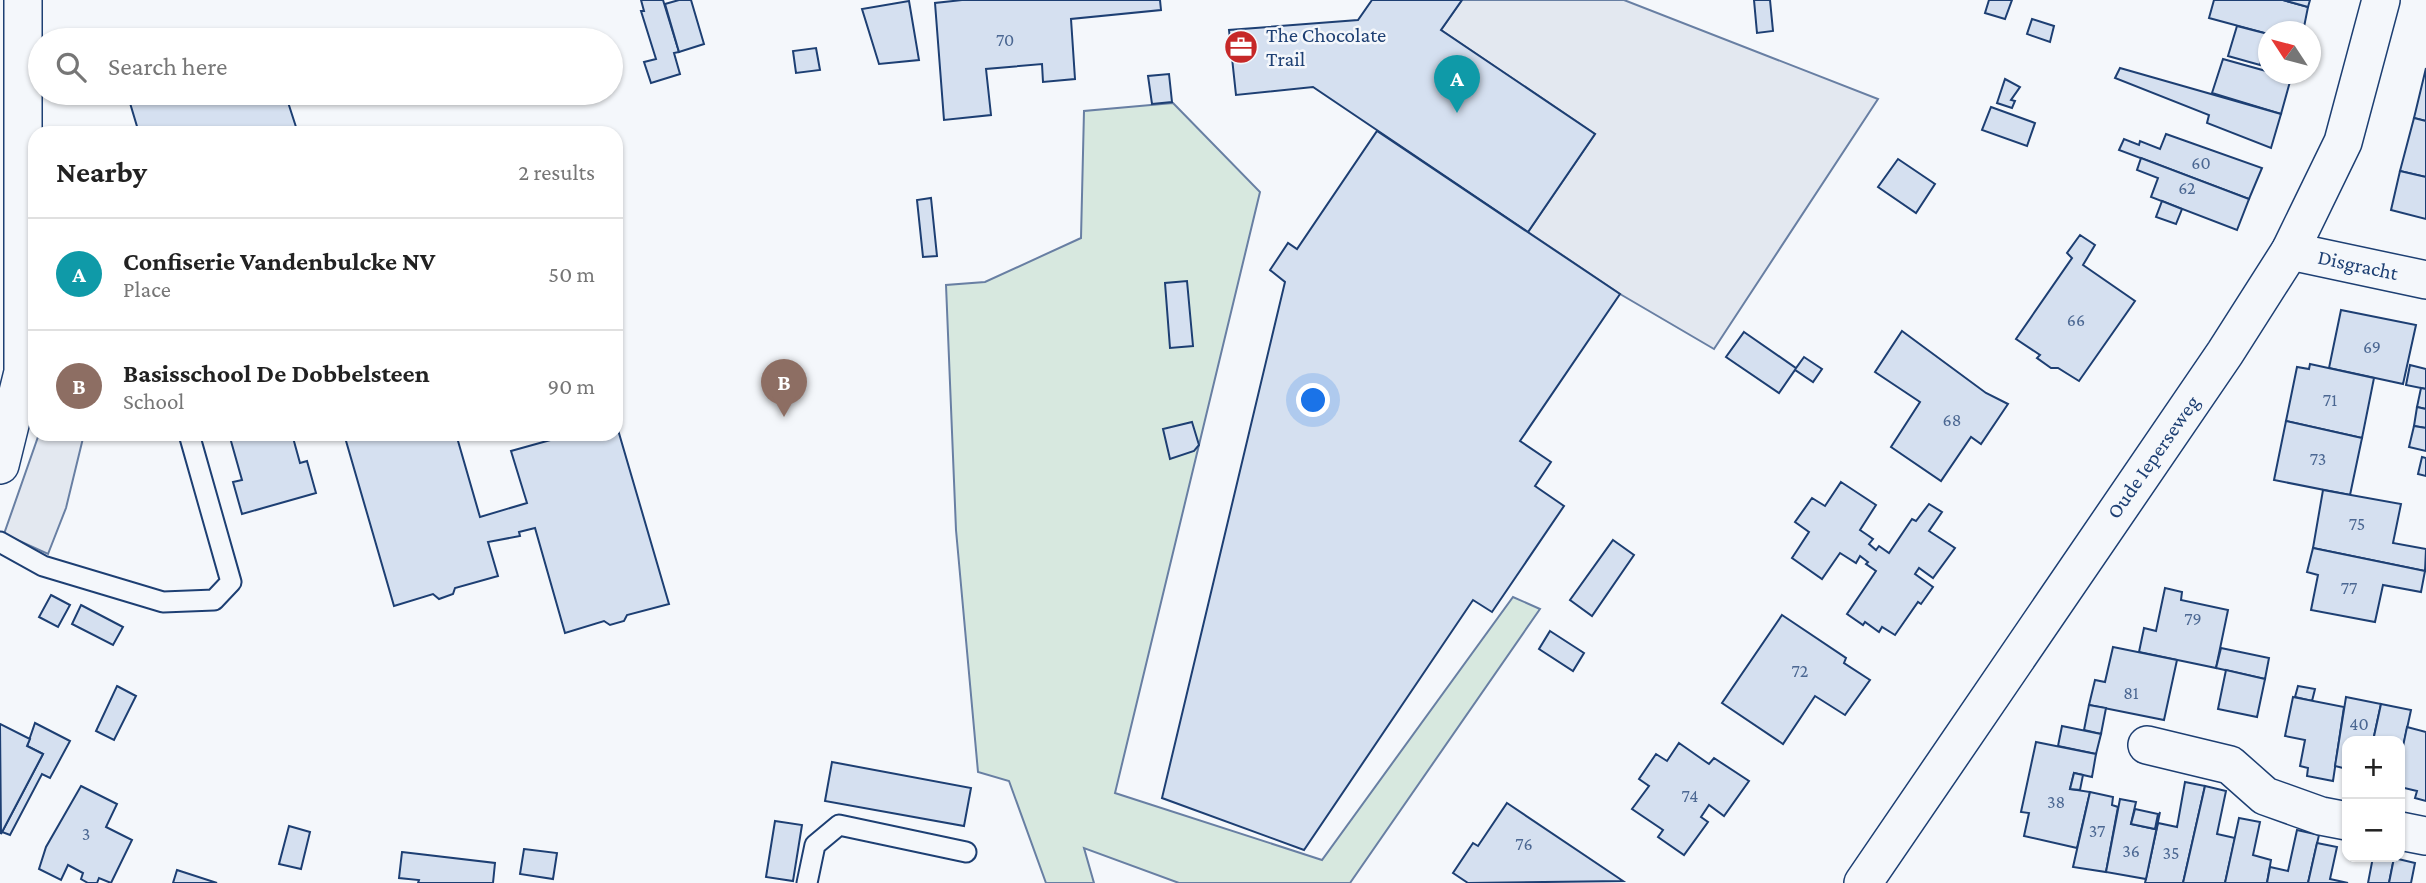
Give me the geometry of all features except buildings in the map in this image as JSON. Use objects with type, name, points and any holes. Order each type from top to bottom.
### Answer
[{"type":"street","points":[[23,0],[28,256]]},
{"type":"street","name":"Oude Ieperseweg","points":[[1863,883],[2225,353],[2290,251],[2343,142],[2381,0]]},
{"type":"street","name":"Disgracht","points":[[2290,251],[2426,279]]},
{"type":"street","points":[[0,465],[23,372],[28,318]]},
{"type":"street","points":[[2147,745],[2230,765],[2265,796],[2320,816],[2342,820]]},
{"type":"street","points":[[2405,832],[2426,836]]},
{"type":"lane","points":[[0,542],[43,566],[163,602],[214,600],[231,582],[191,441]]},
{"type":"lane","points":[[807,883],[815,845],[839,825],[966,852]]},
{"type":"shaded area","points":[[1462,0],[1624,0],[1878,99],[1714,349],[1620,294],[1528,232],[1595,134],[1441,30]]},
{"type":"shaded area","points":[[1173,103],[1260,192],[1115,793],[1322,860],[1513,597],[1540,609],[1350,883],[1179,883],[1084,848],[1094,883],[1046,883],[1009,781],[978,772],[956,530],[946,285],[985,282],[1081,238],[1084,111]]},
{"type":"shaded area","points":[[37,441],[82,441],[66,508],[48,554],[4,534]]},
{"type":"place","name":"The Chocolate Trail","points":[[1241,47]]},
{"type":"place","name":"Confiserie Vandenbulcke NV","points":[[1457,113]]},
{"type":"place","name":"Basisschool De Dobbelsteen","points":[[784,417]]}]
